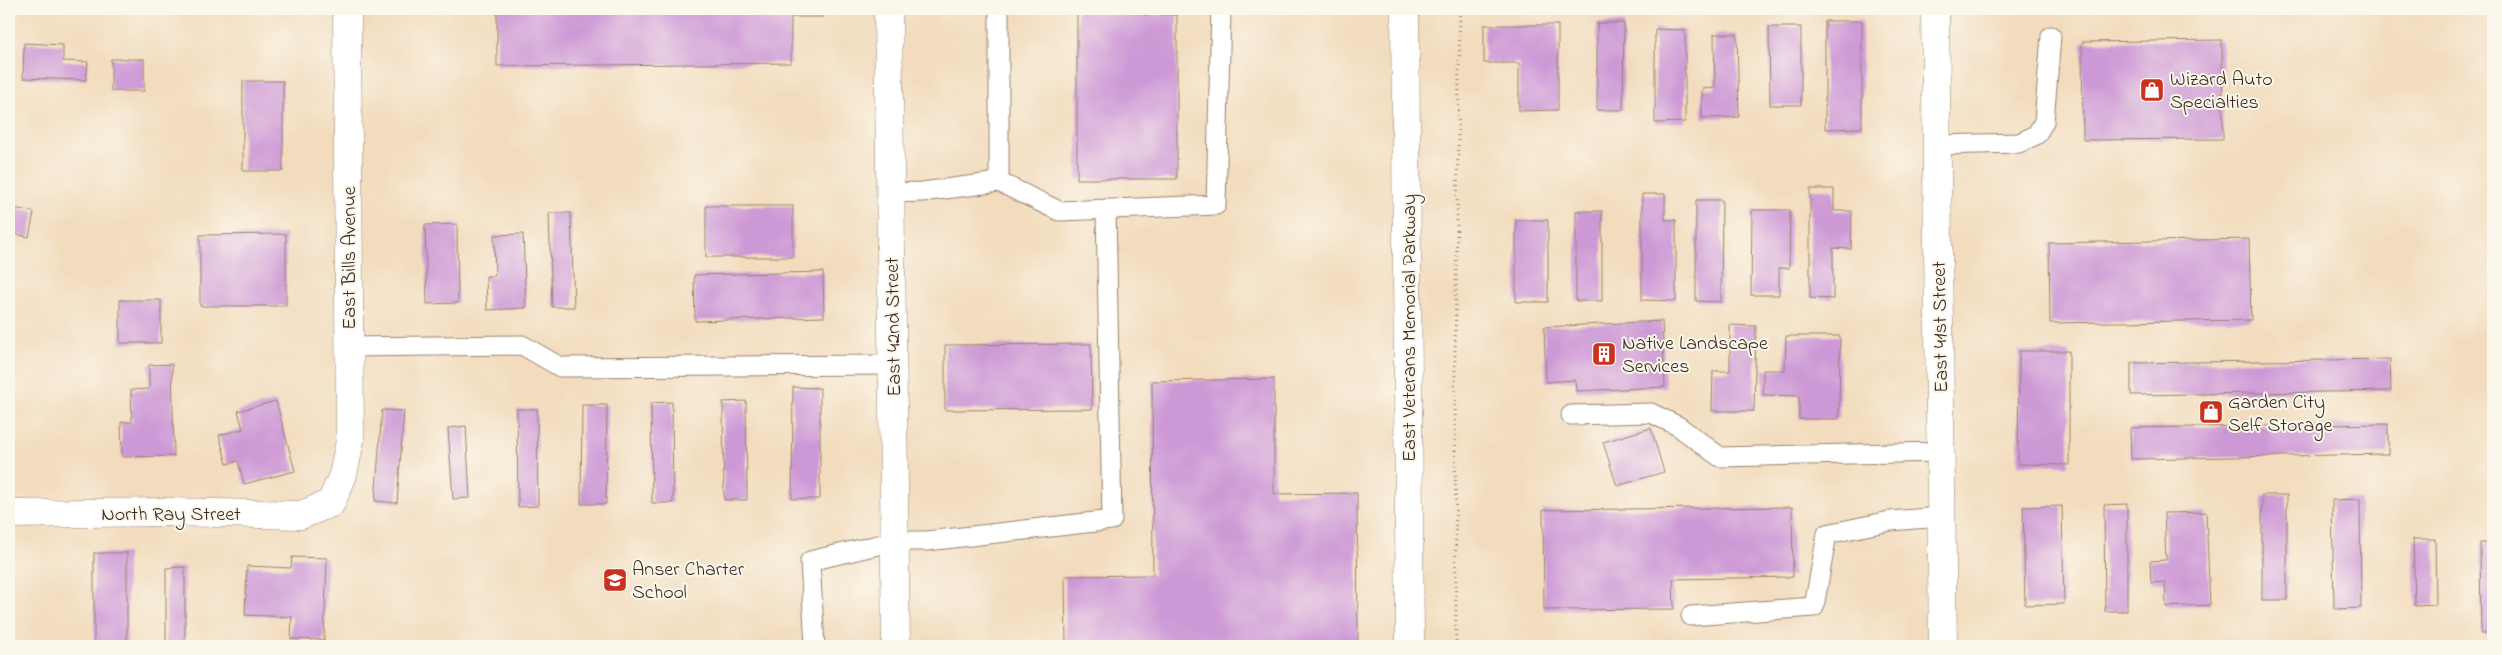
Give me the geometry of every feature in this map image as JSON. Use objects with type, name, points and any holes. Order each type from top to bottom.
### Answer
[{"type":"street","name":"East Bills Avenue","points":[[331,503],[343,475],[350,441],[347,9]]},
{"type":"street","name":"East 42nd Street","points":[[888,9],[896,646]]},
{"type":"street","name":"East Veterans Memorial Parkway","points":[[1405,9],[1410,646]]},
{"type":"street","name":"East 41st Street","points":[[1935,9],[1943,646]]},
{"type":"street","name":"North Ray Street","points":[[9,514],[169,512],[300,515],[331,503]]},
{"type":"lane","points":[[999,9],[1000,182]]},
{"type":"lane","points":[[890,193],[922,192],[1000,182],[1059,210],[1216,205],[1221,9]]},
{"type":"lane","points":[[1937,145],[2019,143],[2036,135],[2044,122],[2051,36]]},
{"type":"lane","points":[[815,646],[810,561],[895,542],[927,541],[1112,520],[1106,209]]},
{"type":"lane","points":[[349,347],[522,345],[560,367],[893,365]]},
{"type":"lane","points":[[1571,415],[1651,413],[1678,426],[1720,457],[1941,452]]},
{"type":"lane","points":[[1691,616],[1814,607],[1827,534],[1890,521],[1941,517]]},
{"type":"path","points":[[1456,646],[1455,353],[1460,9]]},
{"type":"building","points":[[497,9],[823,9],[823,17],[791,17],[791,63],[497,66]]},
{"type":"building","points":[[1077,9],[1145,9],[1145,15],[1177,15],[1177,179],[1077,179]]},
{"type":"building","points":[[1825,21],[1862,21],[1862,128],[1825,129]]},
{"type":"building","points":[[1597,23],[1624,23],[1623,110],[1597,110]]},
{"type":"building","points":[[1484,25],[1558,25],[1558,110],[1519,111],[1519,63],[1484,63]]},
{"type":"building","points":[[1769,27],[1801,27],[1801,105],[1770,105]]},
{"type":"building","points":[[1655,29],[1685,30],[1685,122],[1655,123]]},
{"type":"building","points":[[1714,34],[1737,34],[1739,117],[1702,118],[1702,89],[1715,88]]},
{"type":"building","name":"Wizard Auto Specialties","points":[[2222,40],[2223,139],[2083,140],[2082,42]]},
{"type":"building","points":[[24,43],[63,45],[63,61],[88,62],[86,80],[23,78]]},
{"type":"building","points":[[111,59],[144,59],[144,91],[111,91]]},
{"type":"building","points":[[243,81],[283,81],[283,171],[243,171]]},
{"type":"building","points":[[1810,189],[1834,189],[1834,211],[1852,211],[1851,249],[1833,248],[1833,299],[1810,298]]},
{"type":"building","points":[[1642,194],[1665,194],[1665,220],[1676,220],[1676,301],[1642,300]]},
{"type":"building","points":[[1696,200],[1722,200],[1721,302],[1696,301]]},
{"type":"building","points":[[706,206],[793,206],[793,257],[706,257]]},
{"type":"building","points":[[9,207],[34,212],[29,237],[9,233]]},
{"type":"building","points":[[1752,210],[1790,210],[1789,268],[1779,268],[1779,295],[1751,295]]},
{"type":"building","points":[[1576,211],[1602,211],[1602,301],[1576,301]]},
{"type":"building","points":[[549,213],[571,213],[574,307],[552,307]]},
{"type":"building","points":[[1516,220],[1548,220],[1548,302],[1516,302]]},
{"type":"building","points":[[457,224],[458,303],[427,304],[425,225]]},
{"type":"building","points":[[286,234],[286,306],[200,306],[200,235]]},
{"type":"building","points":[[523,234],[526,308],[487,310],[486,276],[495,276],[494,235]]},
{"type":"building","points":[[2249,239],[2251,320],[2050,323],[2049,243]]},
{"type":"building","points":[[823,272],[824,317],[695,321],[694,275]]},
{"type":"building","points":[[120,300],[161,300],[161,343],[120,343]]},
{"type":"building","name":"Native Landscape Services","points":[[1662,321],[1665,387],[1576,391],[1575,380],[1546,382],[1544,327]]},
{"type":"building","points":[[1730,325],[1756,326],[1754,411],[1712,411],[1713,371],[1730,371]]},
{"type":"building","points":[[1786,336],[1840,336],[1839,419],[1799,419],[1799,396],[1763,395],[1763,370],[1785,370]]},
{"type":"building","points":[[1091,344],[1092,409],[945,410],[945,345]]},
{"type":"building","points":[[2019,351],[2069,351],[2069,465],[2018,464]]},
{"type":"building","points":[[2390,359],[2391,391],[2131,395],[2131,363]]},
{"type":"building","points":[[172,364],[174,456],[122,457],[121,422],[132,422],[131,390],[149,389],[149,365]]},
{"type":"building","points":[[1274,379],[1274,494],[1357,493],[1358,646],[1066,646],[1065,576],[1153,575],[1152,381]]},
{"type":"building","points":[[793,387],[820,388],[820,499],[792,499]]},
{"type":"building","points":[[276,401],[295,471],[244,484],[238,461],[227,464],[219,435],[243,429],[238,411]]},
{"type":"building","points":[[746,401],[747,500],[724,500],[723,402]]},
{"type":"building","points":[[672,402],[673,503],[652,503],[651,403]]},
{"type":"building","points":[[582,405],[607,405],[606,504],[581,504]]},
{"type":"building","points":[[517,409],[537,409],[538,506],[518,507]]},
{"type":"building","points":[[382,410],[404,411],[397,503],[375,501]]},
{"type":"building","points":[[2388,424],[2388,454],[2131,459],[2130,428]]},
{"type":"building","points":[[466,426],[470,498],[453,499],[448,428]]},
{"type":"building","points":[[1651,428],[1664,472],[1617,486],[1603,442]]},
{"type":"building","points":[[2262,495],[2287,495],[2287,600],[2262,600]]},
{"type":"building","points":[[2360,499],[2361,608],[2334,609],[2332,500]]},
{"type":"building","points":[[2127,504],[2127,611],[2105,611],[2104,505]]},
{"type":"building","points":[[2062,506],[2064,604],[2025,605],[2023,507]]},
{"type":"building","points":[[1792,507],[1793,577],[1673,579],[1674,609],[1544,610],[1543,510]]},
{"type":"building","points":[[2206,512],[2210,605],[2166,607],[2165,582],[2151,583],[2150,561],[2166,560],[2164,513]]},
{"type":"building","points":[[2413,539],[2435,539],[2436,605],[2415,606]]},
{"type":"building","points":[[2480,543],[2493,543],[2493,633],[2481,634]]},
{"type":"building","points":[[94,553],[127,553],[127,646],[94,646]]},
{"type":"building","points":[[292,557],[327,558],[324,640],[291,639],[292,617],[245,615],[247,566],[291,568]]},
{"type":"building","points":[[185,567],[185,646],[166,646],[166,568]]},
{"type":"place","name":"Wizard Auto Specialties","points":[[2152,90]]},
{"type":"place","name":"Native Landscape Services","points":[[1604,354]]},
{"type":"place","name":"Garden City Self Storage","points":[[2211,412]]},
{"type":"place","name":"Anser Charter School","points":[[615,580]]}]
